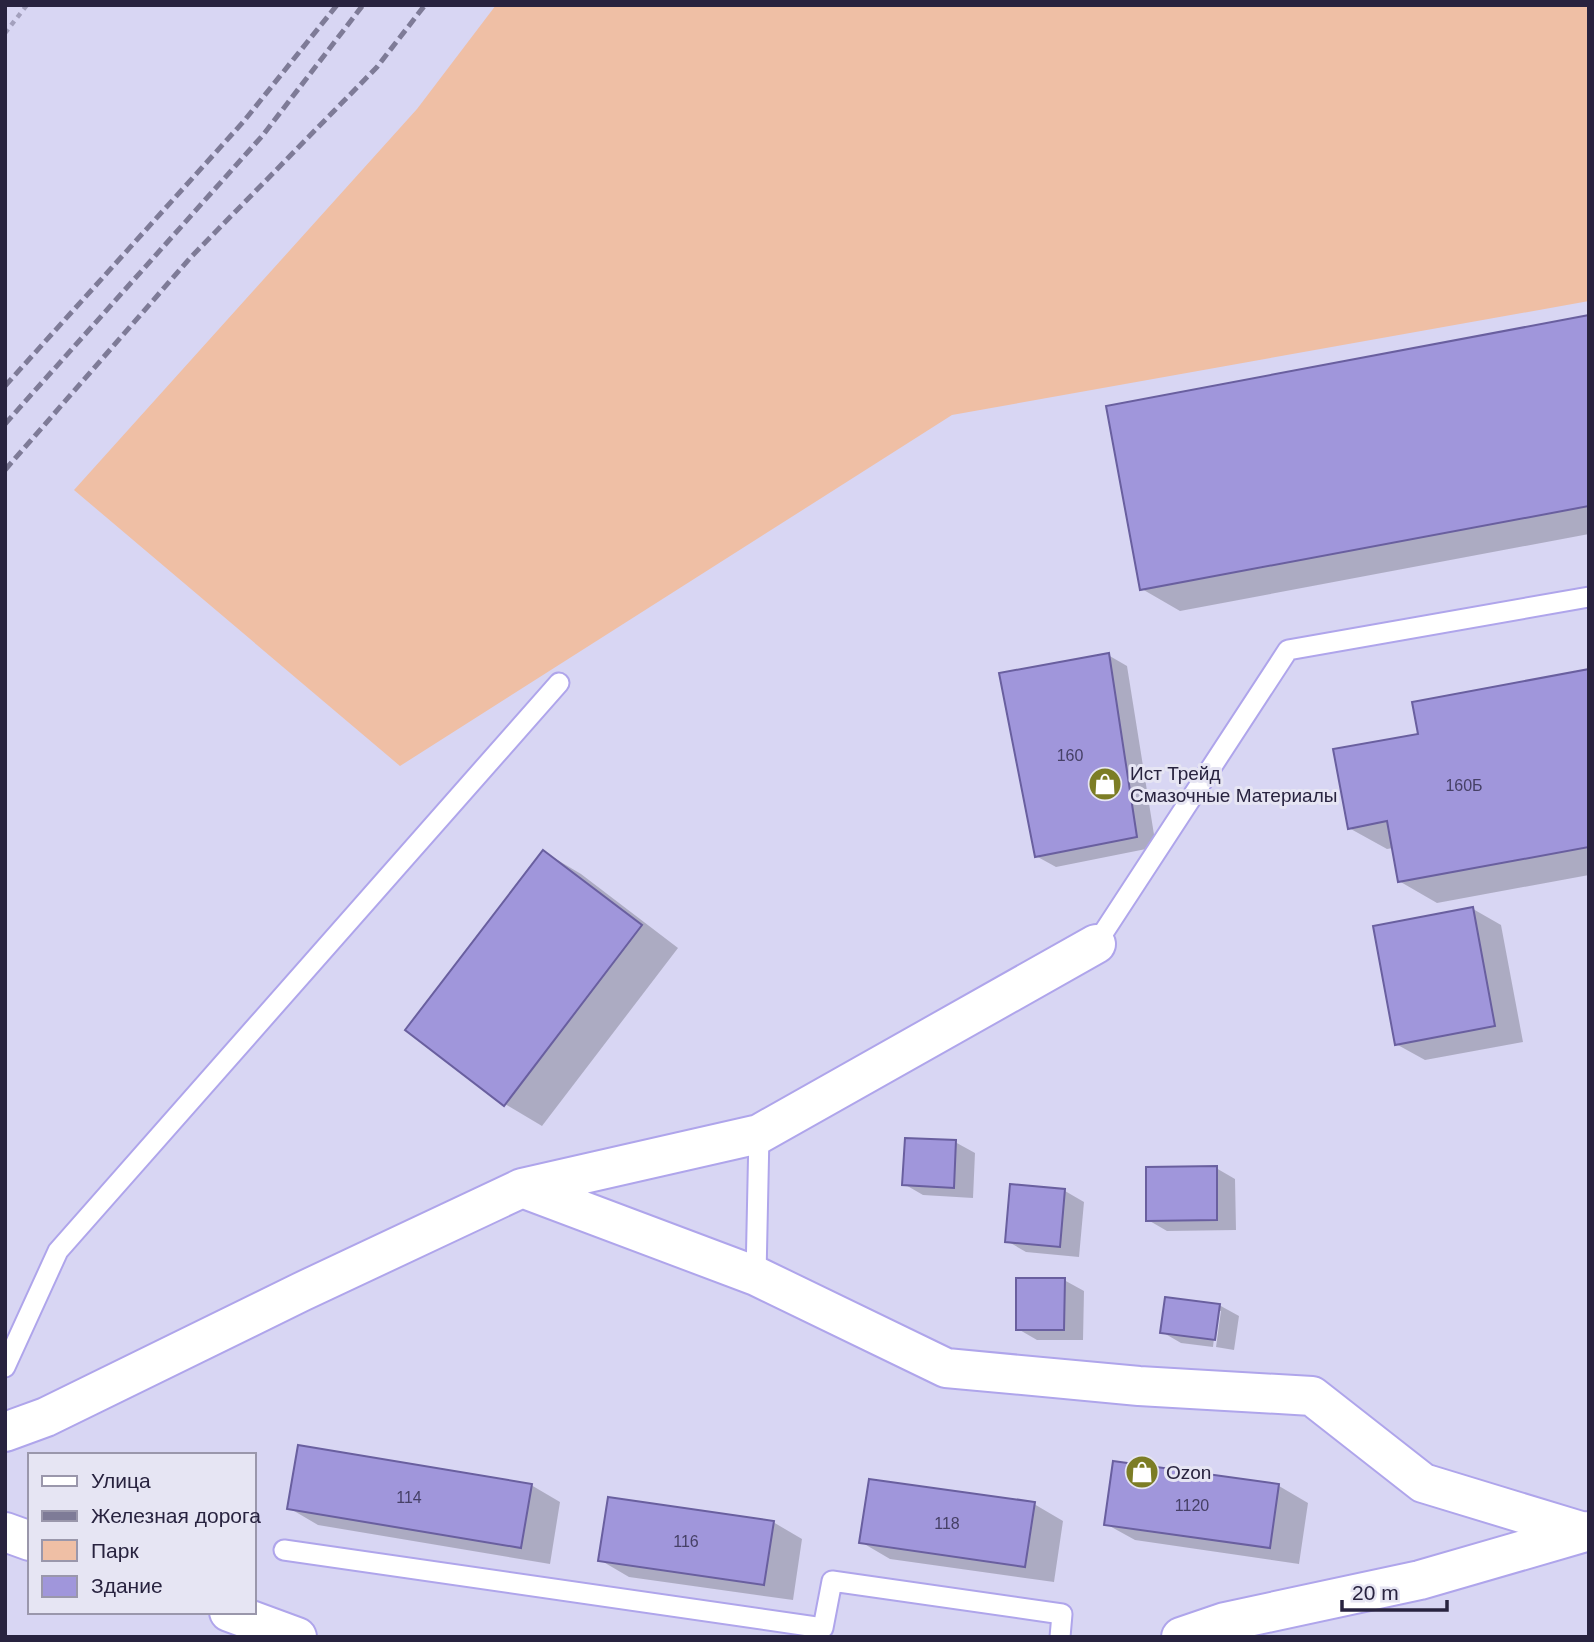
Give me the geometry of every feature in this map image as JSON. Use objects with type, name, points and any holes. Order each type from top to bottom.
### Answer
[{"type":"street","points":[[5,1432],[46,1418],[301,1292],[522,1188],[759,1134],[1096,944]]},
{"type":"street","points":[[522,1188],[756,1276],[946,1368],[1139,1387],[1312,1396],[1423,1483],[1587,1532]]},
{"type":"street","points":[[5,1532],[28,1540]]},
{"type":"street","points":[[1181,1637],[1224,1622],[1420,1580],[1587,1532]]},
{"type":"street","points":[[234,1614],[297,1637]]},
{"type":"lane","points":[[1096,944],[1288,649],[1589,597]]},
{"type":"lane","points":[[5,1367],[58,1251],[559,683]]},
{"type":"lane","points":[[756,1276],[759,1134]]},
{"type":"lane","points":[[284,1550],[823,1629],[832,1581],[1062,1614],[1060,1637]]},
{"type":"path","points":[[5,33],[27,5]]},
{"type":"green space","points":[[496,5],[1589,5],[1589,301],[952,415],[400,766],[74,490],[417,109]]},
{"type":"building","points":[[1589,315],[1589,506],[1140,590],[1106,406]]},
{"type":"building","points":[[1109,653],[1137,837],[1035,857],[999,673]]},
{"type":"building","points":[[1589,669],[1589,847],[1398,882],[1387,821],[1348,829],[1333,749],[1418,734],[1412,702]]},
{"type":"building","points":[[543,850],[642,925],[504,1106],[405,1030]]},
{"type":"building","points":[[1473,907],[1495,1026],[1395,1045],[1373,926]]},
{"type":"building","points":[[905,1138],[956,1140],[954,1188],[902,1185]]},
{"type":"building","points":[[1217,1166],[1217,1220],[1146,1221],[1146,1167]]},
{"type":"building","points":[[1010,1184],[1065,1189],[1060,1247],[1005,1242]]},
{"type":"building","points":[[1016,1278],[1065,1278],[1064,1330],[1016,1330]]},
{"type":"building","points":[[1165,1297],[1220,1304],[1215,1340],[1160,1333]]},
{"type":"building","points":[[298,1445],[532,1484],[521,1548],[287,1509]]},
{"type":"building","points":[[1113,1461],[1279,1484],[1270,1548],[1104,1525]]},
{"type":"building","points":[[869,1479],[1035,1502],[1025,1567],[859,1543]]},
{"type":"building","points":[[608,1497],[774,1521],[764,1585],[598,1561]]},
{"type":"railway","points":[[5,386],[244,121],[337,5]]},
{"type":"railway","points":[[5,424],[263,135],[363,5]]},
{"type":"railway","points":[[5,470],[191,257],[377,67],[425,5]]},
{"type":"place","name":"Ист Трейд Смазочные Материалы","points":[[1105,784]]},
{"type":"place","name":"Ozon","points":[[1142,1472]]}]
